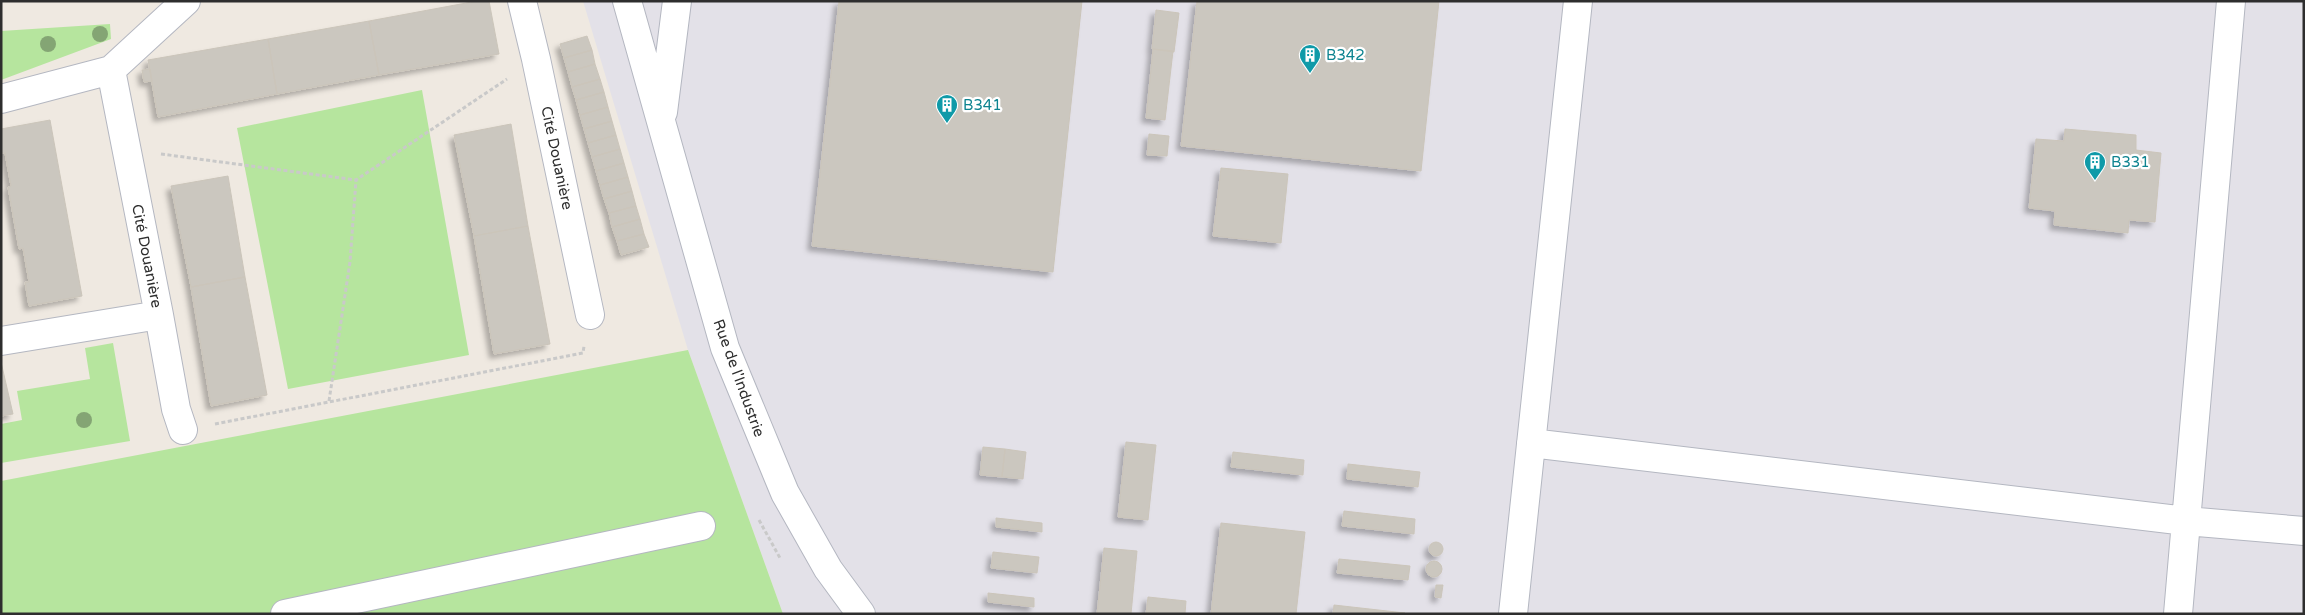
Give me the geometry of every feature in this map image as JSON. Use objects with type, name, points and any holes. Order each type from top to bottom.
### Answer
[{"type":"street","points":[[1,99],[111,70],[186,1]]},
{"type":"street","name":"Cité Douanière","points":[[522,1],[590,315]]},
{"type":"street","name":"Rue de l'Industrie","points":[[627,1],[725,348],[756,427],[785,493],[828,569],[861,614]]},
{"type":"street","name":"Rue de l'Industrie","points":[[662,123],[677,1]]},
{"type":"street","points":[[1513,614],[1578,1]]},
{"type":"street","points":[[2178,614],[2231,1]]},
{"type":"street","name":"Cité Douanière","points":[[1,341],[159,314],[111,70]]},
{"type":"street","points":[[159,314],[176,408],[183,430]]},
{"type":"street","points":[[1532,443],[2186,521],[2304,531]]},
{"type":"street","points":[[285,614],[701,526]]},
{"type":"path","points":[[126,149],[356,180],[536,59]]},
{"type":"path","points":[[329,401],[350,262],[356,180]]},
{"type":"path","points":[[183,430],[583,352]]},
{"type":"shaded area","points":[[583,1],[2304,1],[2304,614],[783,614],[688,350]]},
{"type":"green space","points":[[110,24],[111,39],[1,80],[1,31]]},
{"type":"green space","points":[[422,90],[469,355],[288,389],[237,128]]},
{"type":"green space","points":[[113,343],[130,441],[1,463],[1,424],[22,420],[17,391],[90,379],[85,348]]},
{"type":"green space","points":[[688,350],[783,614],[1,614],[1,481]]},
{"type":"building","points":[[477,1],[489,1],[499,54],[379,75],[369,21]]},
{"type":"building","name":"B341","points":[[839,1],[1082,1],[1053,272],[812,246]]},
{"type":"building","name":"B342","points":[[1197,1],[1439,1],[1421,171],[1181,146]]},
{"type":"building","points":[[1156,10],[1179,13],[1174,52],[1152,49]]},
{"type":"building","points":[[369,21],[379,75],[277,94],[268,39]]},
{"type":"building","points":[[587,36],[592,50],[564,58],[560,44]]},
{"type":"building","points":[[268,39],[277,94],[158,117],[148,60]]},
{"type":"building","points":[[1153,49],[1173,51],[1165,120],[1146,118]]},
{"type":"building","points":[[592,50],[595,64],[568,72],[564,58]]},
{"type":"building","points":[[595,64],[600,79],[572,87],[568,72]]},
{"type":"building","points":[[150,69],[152,81],[144,82],[142,70]]},
{"type":"building","points":[[600,79],[604,92],[576,100],[572,87]]},
{"type":"building","points":[[604,92],[608,107],[580,115],[576,100]]},
{"type":"building","points":[[608,107],[612,121],[584,129],[580,115]]},
{"type":"building","points":[[50,120],[82,296],[29,306],[25,282],[29,282],[23,248],[19,249],[8,187],[11,186],[5,153],[2,153],[1,149],[1,129]]},
{"type":"building","points":[[612,121],[616,135],[588,143],[584,129]]},
{"type":"building","points":[[511,124],[528,226],[474,236],[454,135]]},
{"type":"building","name":"B331","points":[[2065,129],[2136,135],[2136,150],[2161,153],[2155,222],[2129,220],[2128,233],[2054,225],[2055,211],[2029,208],[2036,139],[2064,141]]},
{"type":"building","points":[[1149,134],[1169,136],[1167,156],[1147,155]]},
{"type":"building","points":[[616,135],[620,149],[592,157],[588,143]]},
{"type":"building","points":[[620,149],[624,163],[596,171],[592,157]]},
{"type":"building","points":[[624,163],[628,177],[600,185],[596,171]]},
{"type":"building","points":[[1221,168],[1288,174],[1281,243],[1213,236]]},
{"type":"building","points":[[228,176],[245,277],[191,287],[171,186]]},
{"type":"building","points":[[628,177],[632,191],[604,199],[600,185]]},
{"type":"building","points":[[632,191],[636,206],[609,213],[604,199]]},
{"type":"building","points":[[636,206],[640,219],[612,227],[609,213]]},
{"type":"building","points":[[640,219],[644,234],[617,241],[612,227]]},
{"type":"building","points":[[528,226],[550,344],[494,354],[474,236]]},
{"type":"building","points":[[644,234],[649,247],[621,255],[617,241]]},
{"type":"building","points":[[245,277],[267,395],[211,406],[191,287]]},
{"type":"building","points":[[1,362],[13,414],[1,416]]},
{"type":"building","points":[[1126,442],[1156,445],[1148,520],[1118,517]]},
{"type":"building","points":[[983,447],[1005,449],[1002,477],[980,475]]},
{"type":"building","points":[[1005,449],[1026,452],[1023,479],[1002,477]]},
{"type":"building","points":[[1233,452],[1304,460],[1303,475],[1231,467]]},
{"type":"building","points":[[1348,464],[1420,472],[1418,487],[1347,479]]},
{"type":"building","points":[[1344,511],[1415,519],[1414,534],[1342,526]]},
{"type":"building","points":[[996,518],[1042,523],[1042,532],[996,527]]},
{"type":"building","points":[[1221,523],[1305,532],[1296,614],[1211,614]]},
{"type":"building","points":[[1433,542],[1439,542],[1443,549],[1439,556],[1433,556],[1429,552],[1429,546]]},
{"type":"building","points":[[1104,548],[1137,551],[1131,614],[1097,614]]},
{"type":"building","points":[[993,552],[1039,557],[1037,573],[991,568]]},
{"type":"building","points":[[1339,559],[1410,566],[1408,580],[1337,573]]},
{"type":"building","points":[[1434,561],[1442,569],[1434,577],[1426,569]]},
{"type":"building","points":[[1436,585],[1443,585],[1441,598],[1435,597]]},
{"type":"building","points":[[988,593],[1034,598],[1034,607],[988,602]]},
{"type":"building","points":[[1148,597],[1186,601],[1185,614],[1146,614]]},
{"type":"building","points":[[1334,605],[1405,613],[1333,614]]},
{"type":"place","name":"B342","points":[[1310,74]]},
{"type":"place","name":"B341","points":[[947,124]]},
{"type":"place","name":"B331","points":[[2095,181]]}]
